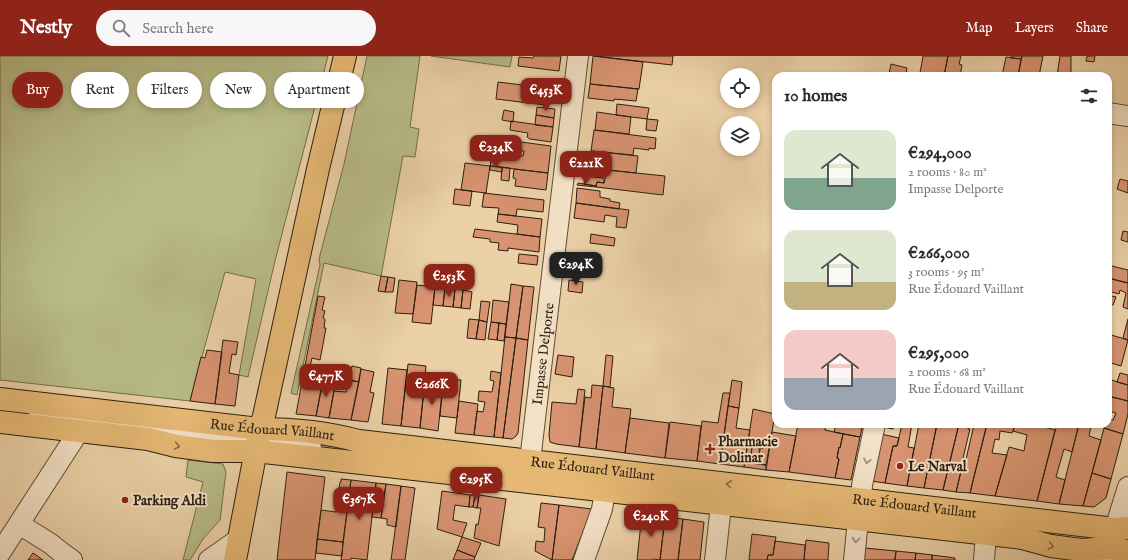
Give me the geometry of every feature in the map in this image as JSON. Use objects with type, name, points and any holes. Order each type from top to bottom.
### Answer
[{"type":"main road","points":[[237,550],[255,451],[345,56]]},
{"type":"main road","name":"Rue Édouard Vaillant","points":[[0,399],[260,429],[290,429],[328,434],[359,441],[671,477],[859,509],[986,534],[1022,538],[1050,546],[1081,550],[1119,542]]},
{"type":"main road","name":"Rue Édouard Vaillant","points":[[0,422],[148,439],[176,446],[213,451],[255,451],[721,505],[859,509],[1119,542]]},
{"type":"street","name":"Impasse Delporte","points":[[530,461],[578,56]]},
{"type":"street","points":[[1112,114],[1128,116]]},
{"type":"street","points":[[28,425],[49,416],[215,436],[255,451]]},
{"type":"street","points":[[854,560],[862,485],[874,428]]},
{"type":"street","points":[[260,429],[287,445],[654,485],[671,477]]},
{"type":"street","points":[[0,553],[79,431]]},
{"type":"street","points":[[715,560],[721,505],[748,496],[1077,533],[1119,542],[1128,487]]},
{"type":"street","points":[[584,560],[602,509],[605,492]]},
{"type":"street","points":[[19,524],[51,544],[72,560]]},
{"type":"street","points":[[984,560],[986,534]]},
{"type":"street","points":[[209,560],[237,550]]},
{"type":"green space","points":[[0,56],[328,56],[324,72],[274,72],[274,108],[315,108],[275,261],[248,377],[239,375],[256,279],[225,272],[190,401],[0,380]]},
{"type":"green space","points":[[367,56],[420,56],[410,127],[419,129],[415,157],[403,156],[381,276],[324,263],[297,395],[291,393],[320,265],[319,259],[344,164],[356,108],[364,108],[364,72]]},
{"type":"green space","points":[[431,56],[512,56],[510,67]]},
{"type":"green space","points":[[188,460],[223,464],[226,472],[220,520],[203,539],[190,560],[183,560],[203,482],[186,477]]},
{"type":"building","points":[[534,56],[561,56],[559,71],[518,66],[519,57],[533,58]]},
{"type":"building","points":[[593,56],[643,62],[639,89],[590,84]]},
{"type":"building","points":[[594,56],[673,56],[672,65]]},
{"type":"building","points":[[923,56],[948,56],[945,72],[920,72]]},
{"type":"building","points":[[948,56],[961,56],[959,64],[962,65],[961,72],[945,72]]},
{"type":"building","points":[[1011,56],[1022,56],[1021,59],[1011,58]]},
{"type":"building","points":[[1022,56],[1043,56],[1040,72],[1019,72]]},
{"type":"building","points":[[1060,56],[1071,56],[1071,72],[1058,72]]},
{"type":"building","points":[[1087,56],[1095,56],[1094,62],[1086,61]]},
{"type":"building","points":[[1006,57],[1021,59],[1019,72],[1003,72]]},
{"type":"building","points":[[891,64],[907,68],[906,72],[889,72]]},
{"type":"building","points":[[498,82],[547,88],[545,105],[496,99]]},
{"type":"building","points":[[590,84],[638,89],[636,101],[614,99],[614,101],[588,98]]},
{"type":"building","points":[[617,104],[649,108],[647,119],[616,115]]},
{"type":"building","points":[[537,107],[555,109],[554,118],[536,115]]},
{"type":"building","points":[[504,110],[514,112],[513,122],[502,120]]},
{"type":"building","points":[[597,112],[631,117],[629,134],[595,130]]},
{"type":"building","points":[[536,115],[554,118],[553,127],[535,125]]},
{"type":"building","points":[[647,119],[658,120],[656,131],[646,130]]},
{"type":"building","points":[[511,121],[553,127],[551,142],[530,139],[527,137],[528,133],[510,130]]},
{"type":"building","points":[[594,130],[656,138],[655,149],[649,148],[649,150],[634,148],[633,155],[591,151]]},
{"type":"building","points":[[491,138],[551,146],[548,173],[490,166],[492,156],[512,158],[512,154],[523,156],[524,151],[490,147]]},
{"type":"building","points":[[591,151],[638,156],[636,173],[608,170],[609,161],[590,159]]},
{"type":"building","points":[[465,163],[490,166],[486,193],[461,190]]},
{"type":"building","points":[[490,166],[502,167],[502,172],[490,170]]},
{"type":"building","points":[[502,167],[510,168],[509,181],[501,180]]},
{"type":"building","points":[[514,169],[548,173],[546,190],[515,186],[516,179],[513,178]]},
{"type":"building","points":[[607,170],[665,176],[663,195],[596,187],[597,182],[604,183]]},
{"type":"building","points":[[585,176],[604,178],[604,183],[597,182],[596,186],[584,184]]},
{"type":"building","points":[[1120,179],[1128,181],[1128,193],[1117,189]]},
{"type":"building","points":[[578,183],[596,186],[596,187],[577,185]]},
{"type":"building","points":[[577,188],[600,191],[600,197],[620,203],[619,209],[576,203]]},
{"type":"building","points":[[455,189],[472,191],[470,206],[453,204]]},
{"type":"building","points":[[484,193],[544,200],[543,212],[517,209],[516,216],[498,214],[499,208],[482,207]]},
{"type":"building","points":[[576,203],[629,210],[626,228],[616,227],[617,217],[605,215],[604,222],[574,218]]},
{"type":"building","points":[[498,214],[542,219],[540,237],[517,234],[518,225],[497,222]]},
{"type":"building","points":[[475,229],[540,237],[539,252],[508,248],[508,251],[498,250],[499,243],[490,242],[490,239],[473,237]]},
{"type":"building","points":[[1123,231],[1128,232],[1128,242],[1121,240]]},
{"type":"building","points":[[591,234],[615,238],[614,246],[590,243]]},
{"type":"building","points":[[519,254],[538,256],[537,265],[518,263]]},
{"type":"building","points":[[1112,266],[1128,270],[1128,283],[1112,279]]},
{"type":"building","points":[[381,276],[388,277],[385,292],[378,291]]},
{"type":"building","points":[[388,277],[395,278],[393,292],[385,292]]},
{"type":"building","points":[[1112,279],[1128,283],[1128,309],[1123,307],[1126,293],[1120,290],[1119,294],[1112,292]]},
{"type":"building","points":[[399,280],[417,282],[413,314],[395,313]]},
{"type":"building","points":[[569,280],[583,282],[582,293],[568,291]]},
{"type":"building","points":[[511,284],[523,286],[516,338],[505,337]]},
{"type":"building","points":[[417,285],[435,287],[431,324],[412,322]]},
{"type":"building","points":[[523,286],[534,287],[528,340],[516,338]]},
{"type":"building","points":[[435,287],[445,288],[443,306],[433,305]]},
{"type":"building","points":[[445,288],[455,289],[453,307],[443,306]]},
{"type":"building","points":[[455,289],[463,290],[461,308],[453,307]]},
{"type":"building","points":[[463,290],[472,292],[470,309],[461,308]]},
{"type":"building","points":[[318,296],[325,297],[322,310],[325,311],[323,318],[325,319],[324,328],[326,328],[320,360],[312,358],[308,375],[319,377],[317,389],[321,389],[316,416],[296,414]]},
{"type":"building","points":[[1112,296],[1116,297],[1112,305]]},
{"type":"building","points":[[493,300],[509,302],[506,324],[491,322]]},
{"type":"building","points":[[481,301],[490,302],[487,322],[479,320]]},
{"type":"building","points":[[469,319],[479,320],[476,339],[467,338]]},
{"type":"building","points":[[1128,319],[1128,340],[1123,338]]},
{"type":"building","points":[[479,320],[487,322],[485,340],[476,339]]},
{"type":"building","points":[[491,322],[499,323],[497,340],[488,339]]},
{"type":"building","points":[[499,323],[506,324],[504,341],[497,340]]},
{"type":"building","points":[[1112,335],[1128,340],[1121,366],[1112,363]]},
{"type":"building","points":[[505,337],[516,338],[503,438],[494,437]]},
{"type":"building","points":[[516,338],[528,340],[518,433],[512,439],[503,438]]},
{"type":"building","points":[[223,340],[238,342],[236,355],[232,354],[229,373],[239,375],[235,406],[215,404]]},
{"type":"building","points":[[207,350],[222,352],[215,404],[190,401],[201,357],[205,358]]},
{"type":"building","points":[[558,355],[574,357],[572,377],[555,374]]},
{"type":"building","points":[[606,355],[613,356],[610,387],[603,386]]},
{"type":"building","points":[[408,364],[426,366],[420,428],[401,426]]},
{"type":"building","points":[[352,366],[361,368],[359,382],[349,380]]},
{"type":"building","points":[[388,368],[407,370],[401,426],[382,424]]},
{"type":"building","points":[[361,369],[374,372],[370,392],[374,393],[368,422],[351,420]]},
{"type":"building","points":[[491,371],[501,373],[494,437],[474,435],[477,411],[483,412],[485,402],[478,401],[479,391],[492,392],[494,381],[490,380]]},
{"type":"building","points":[[1120,373],[1128,375],[1128,385],[1117,382]]},
{"type":"building","points":[[324,377],[336,379],[329,418],[316,416]]},
{"type":"building","points":[[444,378],[453,379],[452,384],[443,383]]},
{"type":"building","points":[[453,379],[461,380],[457,418],[440,416],[443,383],[452,384]]},
{"type":"building","points":[[349,380],[359,382],[351,420],[329,418],[334,391],[346,392]]},
{"type":"building","points":[[732,380],[742,382],[739,408],[728,406]]},
{"type":"building","points":[[1112,380],[1128,385],[1128,401],[1112,397]]},
{"type":"building","points":[[425,381],[443,383],[438,431],[420,428]]},
{"type":"building","points":[[592,385],[603,386],[596,449],[579,447],[585,397],[591,398]]},
{"type":"building","points":[[603,386],[614,388],[612,407],[631,409],[625,453],[596,449]]},
{"type":"building","points":[[578,389],[585,390],[579,447],[550,442],[549,435],[552,402],[576,404]]},
{"type":"building","points":[[723,393],[730,393],[720,464],[697,461],[702,421],[718,423]]},
{"type":"building","points":[[1112,397],[1128,401],[1128,414],[1123,434],[1104,428],[1112,428],[1112,420],[1116,413],[1112,412]]},
{"type":"building","points":[[459,401],[478,404],[474,435],[455,433]]},
{"type":"building","points":[[728,406],[739,408],[736,428],[750,430],[744,467],[720,464]]},
{"type":"building","points":[[753,409],[772,413],[773,428],[770,443],[765,443],[763,448],[752,447],[750,463],[766,465],[766,470],[744,467]]},
{"type":"building","points":[[630,418],[669,423],[665,458],[625,453]]},
{"type":"building","points":[[670,422],[701,426],[697,461],[665,458]]},
{"type":"building","points":[[797,428],[825,428],[825,430],[843,434],[837,458],[839,459],[835,478],[789,472]]},
{"type":"building","points":[[835,428],[862,428],[860,437],[834,432]]},
{"type":"building","name":"Le Narval","points":[[901,428],[911,428],[908,447],[914,448],[907,486],[885,483],[893,446],[897,446]]},
{"type":"building","points":[[918,428],[936,428],[924,488],[907,486]]},
{"type":"building","points":[[936,428],[958,428],[943,490],[924,488]]},
{"type":"building","points":[[958,428],[968,428],[970,429],[956,492],[943,490]]},
{"type":"building","points":[[973,428],[986,428],[970,493],[956,492],[964,459],[966,459]]},
{"type":"building","points":[[986,428],[1014,428],[1012,433],[1000,431],[999,440],[995,439],[992,453],[1007,455],[995,496],[970,493]]},
{"type":"building","points":[[1014,428],[1048,428],[1055,430],[1037,501],[995,496],[1009,447],[1024,451],[1027,435],[1013,431]]},
{"type":"building","points":[[1056,428],[1078,428],[1072,452],[1064,449],[1056,477],[1065,480],[1059,504],[1037,501]]},
{"type":"building","points":[[1078,428],[1091,428],[1089,436],[1101,440],[1083,506],[1059,504]]},
{"type":"building","points":[[1104,428],[1123,434],[1111,479],[1092,473]]},
{"type":"building","points":[[772,432],[796,436],[789,472],[766,470]]},
{"type":"building","points":[[843,434],[860,437],[851,480],[835,478],[839,459],[837,458],[839,447],[840,448]]},
{"type":"building","points":[[881,434],[899,438],[897,446],[893,446],[885,483],[871,481]]},
{"type":"building","points":[[765,443],[770,443],[766,465],[758,464],[760,448],[763,448]]},
{"type":"building","points":[[752,447],[760,448],[758,464],[750,463]]},
{"type":"building","points":[[287,472],[325,477],[315,560],[277,560]]},
{"type":"building","points":[[1092,473],[1111,479],[1106,498],[1094,507],[1083,506]]},
{"type":"building","points":[[341,479],[351,480],[343,542],[317,539],[321,510],[336,512]]},
{"type":"building","points":[[351,480],[376,483],[367,560],[351,558],[351,560],[341,560]]},
{"type":"building","points":[[376,483],[386,484],[381,518],[372,517]]},
{"type":"building","points":[[386,484],[401,486],[396,527],[387,525],[387,519],[381,518]]},
{"type":"building","points":[[401,486],[415,488],[405,560],[391,560]]},
{"type":"building","points":[[442,491],[470,495],[469,507],[455,505],[453,520],[467,523],[462,537],[437,529]]},
{"type":"building","points":[[470,495],[475,495],[473,507],[469,507]]},
{"type":"building","points":[[475,495],[479,495],[477,508],[473,507]]},
{"type":"building","points":[[479,495],[506,499],[499,546],[474,538],[476,524],[478,525],[481,508],[477,508]]},
{"type":"building","points":[[541,503],[559,505],[552,560],[535,551],[536,541],[544,542],[545,528],[538,527]]},
{"type":"building","points":[[559,505],[592,509],[572,560],[552,560]]},
{"type":"building","points":[[642,514],[665,517],[660,560],[637,560]]},
{"type":"building","points":[[665,517],[683,519],[678,560],[660,560]]},
{"type":"building","points":[[683,519],[704,522],[700,560],[678,560]]},
{"type":"building","points":[[752,534],[776,537],[773,555],[768,555],[767,560],[749,560]]},
{"type":"building","points":[[462,537],[481,543],[475,557],[457,550]]},
{"type":"building","points":[[317,539],[343,542],[342,556],[316,553]]},
{"type":"building","points":[[806,540],[829,543],[828,560],[804,560]]},
{"type":"building","points":[[775,541],[805,545],[804,560],[767,560],[768,555],[773,555]]},
{"type":"building","points":[[865,548],[896,551],[895,560],[864,560]]},
{"type":"building","points":[[457,550],[475,557],[474,560],[453,560]]},
{"type":"building","points":[[896,551],[916,553],[915,560],[895,560]]},
{"type":"building","points":[[33,553],[43,560],[28,560]]},
{"type":"building","points":[[916,553],[932,555],[932,560],[915,560]]},
{"type":"building","points":[[932,555],[955,558],[955,560],[932,560]]},
{"type":"place","name":"Pharmacie Dolinar","points":[[710,449]]},
{"type":"place","name":"Le Narval","points":[[900,466]]},
{"type":"place","name":"Parking Aldi","points":[[125,500]]}]
